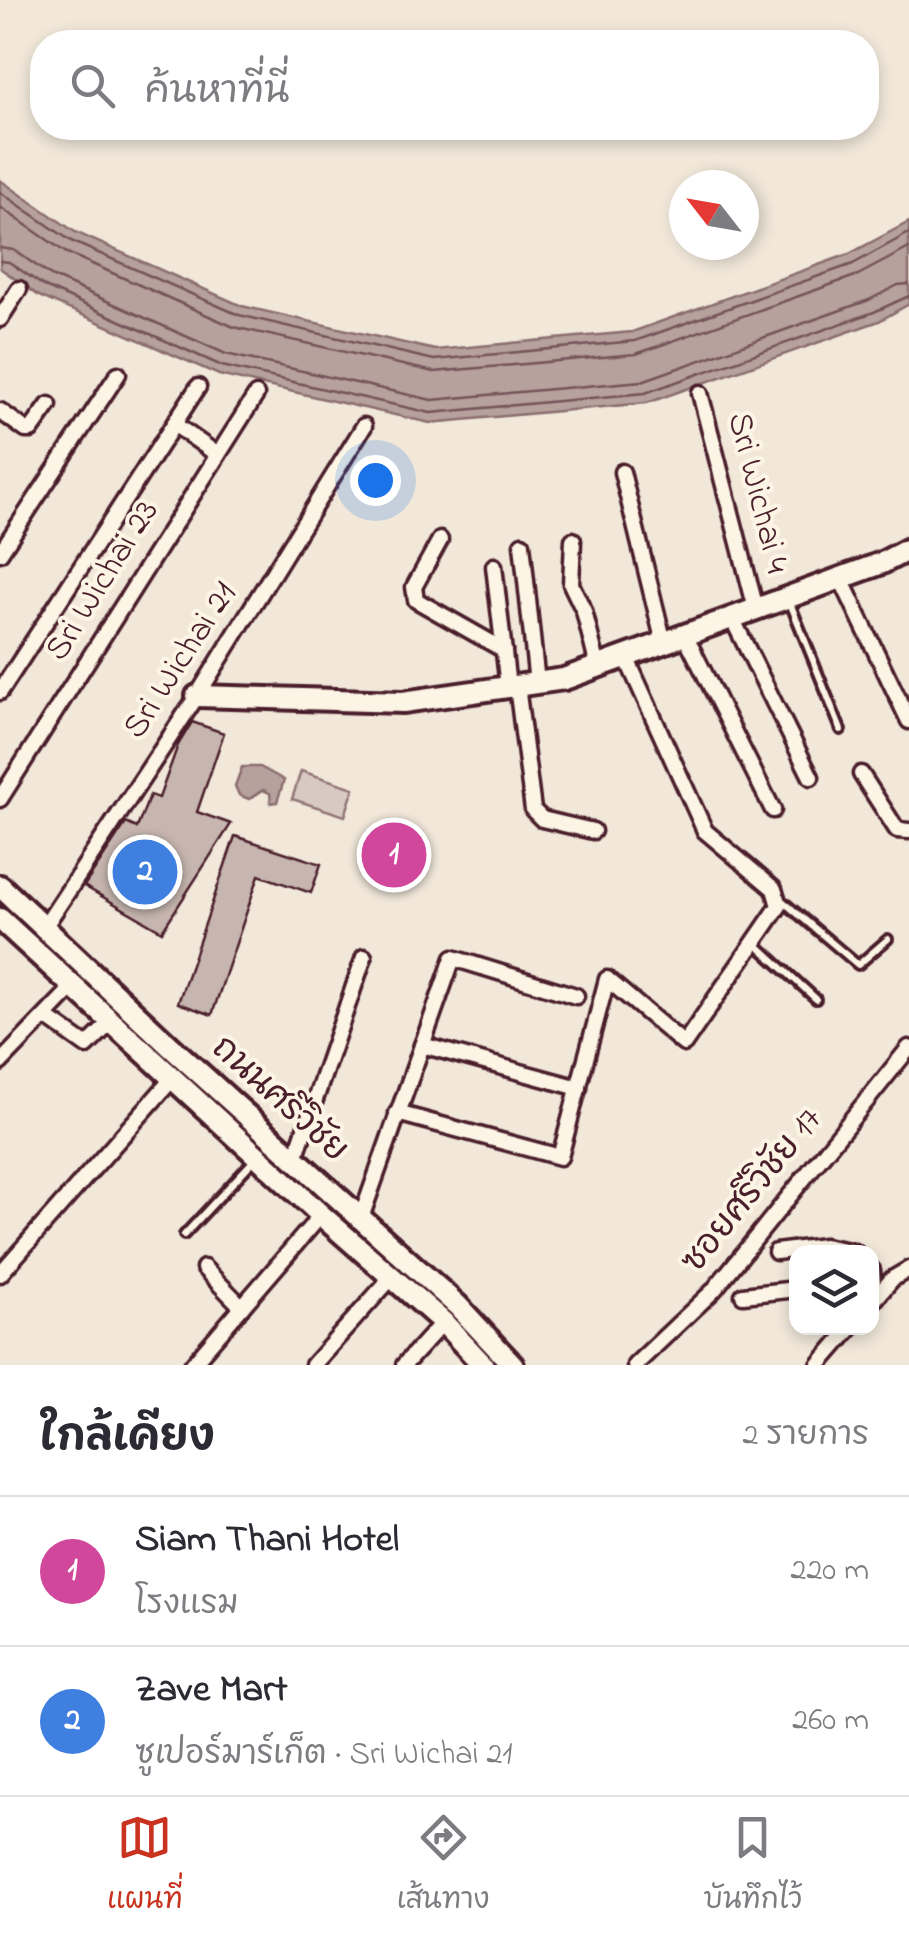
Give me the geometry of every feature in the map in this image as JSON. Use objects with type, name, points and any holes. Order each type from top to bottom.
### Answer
[{"type":"main road","points":[[197,696],[403,702],[564,679],[907,554]]},
{"type":"main road","name":"ถนนศรีวิชัย","points":[[0,886],[458,1306],[513,1365]]},
{"type":"main road","name":"ถนนศรีวิชัย","points":[[2,924],[443,1322],[483,1365]]},
{"type":"main road","points":[[165,1070],[175,1058],[171,1046]]},
{"type":"main road","points":[[234,1133],[232,1120],[242,1114],[250,1116]]},
{"type":"street","points":[[0,319],[19,289]]},
{"type":"street","points":[[0,553],[118,374]]},
{"type":"street","points":[[0,692],[198,387]]},
{"type":"street","name":"Sri Wichai 4","points":[[700,393],[756,609]]},
{"type":"street","name":"Sri Wichai 23","points":[[0,799],[256,395]]},
{"type":"street","points":[[0,411],[31,430],[49,406]]},
{"type":"street","points":[[174,424],[218,455]]},
{"type":"street","name":"Sri Wichai 21","points":[[45,926],[197,696],[364,426]]},
{"type":"street","points":[[622,472],[664,643]]},
{"type":"street","points":[[440,540],[414,588],[416,600],[504,650]]},
{"type":"street","points":[[573,540],[571,584],[584,611],[598,667]]},
{"type":"street","points":[[522,544],[521,685],[533,810],[542,819],[593,832]]},
{"type":"street","points":[[494,566],[504,650],[521,685]]},
{"type":"street","points":[[840,577],[909,721]]},
{"type":"street","points":[[732,618],[811,777]]},
{"type":"street","points":[[685,635],[774,810]]},
{"type":"street","points":[[397,1113],[560,1158],[607,979],[684,1044],[779,906],[774,889],[705,832],[626,656]]},
{"type":"street","points":[[861,774],[896,830],[909,831]]},
{"type":"street","points":[[295,1158],[364,958]]},
{"type":"street","points":[[361,1218],[454,958],[576,996]]},
{"type":"street","points":[[0,1063],[74,986]]},
{"type":"street","points":[[46,1018],[87,1046],[112,1022]]},
{"type":"street","points":[[422,1045],[578,1088]]},
{"type":"street","name":"ซอยศรีวิชัย 17","points":[[635,1365],[712,1291],[909,1048]]},
{"type":"street","points":[[0,1274],[165,1070]]},
{"type":"street","points":[[192,1365],[320,1215]]},
{"type":"street","points":[[776,1252],[789,1250]]},
{"type":"street","points":[[204,1268],[242,1307]]},
{"type":"street","points":[[879,1281],[909,1269]]},
{"type":"street","points":[[313,1365],[391,1278]]},
{"type":"street","points":[[742,1295],[789,1289]]},
{"type":"street","points":[[404,1365],[443,1322]]},
{"type":"street","points":[[819,1365],[845,1335]]},
{"type":"lane","points":[[788,598],[841,730]]},
{"type":"lane","points":[[778,898],[858,966],[888,939]]},
{"type":"lane","points":[[755,943],[816,1000]]},
{"type":"lane","points":[[184,1235],[258,1156]]},
{"type":"shaded area","points":[[301,771],[354,788],[345,816],[292,799]]},
{"type":"water","points":[[0,180],[75,232],[242,306],[435,350],[632,332],[849,254],[909,222],[909,304],[879,321],[647,403],[430,423],[219,375],[39,296],[0,268]]},
{"type":"water","points":[[242,767],[260,767],[284,780],[277,802],[271,803],[270,793],[263,790],[249,799],[239,795],[235,786]]},
{"type":"building","points":[[192,722],[224,733],[197,812],[231,824],[162,931],[84,886],[126,823],[137,828],[150,795],[159,798],[178,745]]},
{"type":"building","points":[[235,836],[321,864],[311,893],[259,875],[212,1015],[178,1003]]},
{"type":"place","name":"Siam Thani Hotel","points":[[394,855]]},
{"type":"place","name":"Zave Mart","points":[[145,872]]}]
